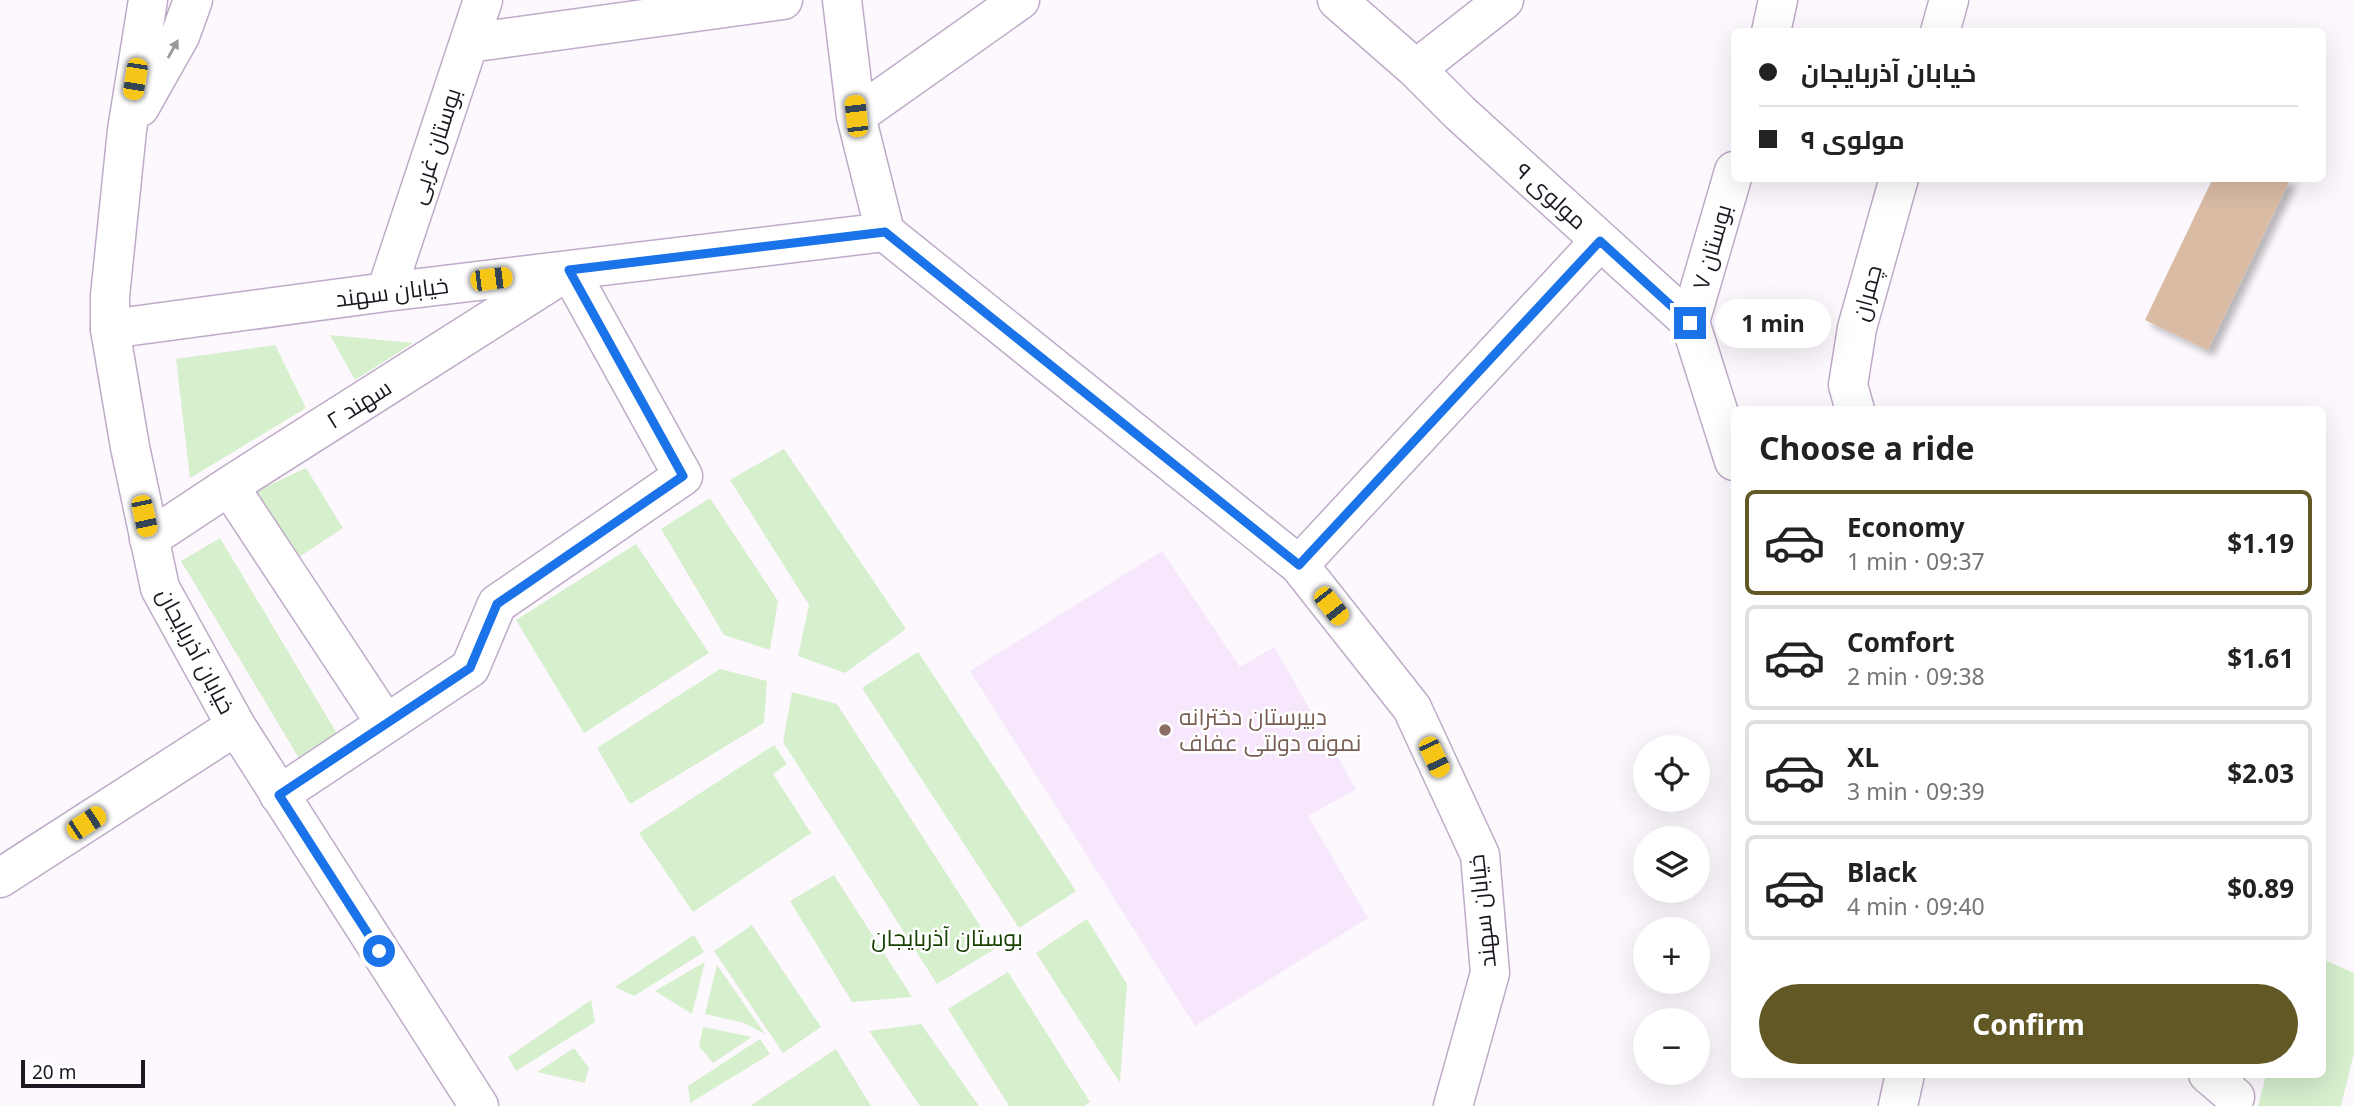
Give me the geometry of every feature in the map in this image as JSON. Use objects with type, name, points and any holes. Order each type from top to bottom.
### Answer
[{"type":"street","name":"خیابان آذربایجان","points":[[127,130],[180,36],[192,0]]},
{"type":"street","name":"بوستان غربی","points":[[386,292],[483,0]]},
{"type":"street","points":[[469,43],[783,0]]},
{"type":"street","points":[[842,0],[856,116],[885,232]]},
{"type":"street","points":[[848,43],[866,0]]},
{"type":"street","points":[[856,116],[1020,0]]},
{"type":"street","name":"مولوی ۹","points":[[1338,0],[1690,323],[1731,452]]},
{"type":"street","points":[[1416,69],[1504,0]]},
{"type":"street","points":[[1771,28],[1779,0]]},
{"type":"street","points":[[1941,28],[1949,0]]},
{"type":"street","name":"خیابان آذربایجان","points":[[145,1],[127,130],[110,296],[110,329],[130,447],[160,588],[236,726],[479,1106]]},
{"type":"street","name":"بوستان ۷","points":[[1690,323],[1731,181]]},
{"type":"street","name":"چمران","points":[[1854,406],[1848,385],[1857,328],[1898,182]]},
{"type":"street","name":"خیابان سهند","points":[[110,329],[386,292],[885,232],[1299,565],[1412,708],[1480,855],[1490,973],[1453,1106]]},
{"type":"street","points":[[1299,565],[1600,241]]},
{"type":"street","points":[[279,795],[470,668],[497,604],[683,476],[569,270]]},
{"type":"street","name":"سهند ۲","points":[[149,539],[569,270]]},
{"type":"street","points":[[229,486],[386,724]]},
{"type":"street","points":[[0,878],[236,726]]},
{"type":"street","points":[[1898,1106],[1904,1078]]},
{"type":"shaded area","name":"دبیرستان دخترانه نمونه دولتی عفاف","points":[[1162,551],[1240,667],[1274,647],[1356,789],[1308,816],[1368,918],[1195,1026],[970,671]]},
{"type":"green space","points":[[330,335],[413,343],[355,380]]},
{"type":"green space","points":[[275,345],[306,408],[190,478],[176,359]]},
{"type":"green space","points":[[784,449],[906,629],[845,673],[798,656],[809,605],[730,480]]},
{"type":"green space","points":[[306,468],[343,528],[293,561],[255,492]]},
{"type":"green space","points":[[710,498],[778,601],[770,650],[724,635],[661,529]]},
{"type":"green space","points":[[220,538],[342,742],[303,765],[181,561]]},
{"type":"green space","points":[[636,544],[709,653],[584,733],[516,620]]},
{"type":"green space","name":"بوستان آذربایجان","points":[[918,652],[1076,891],[1019,928],[862,688]]},
{"type":"green space","points":[[720,669],[767,681],[764,723],[630,804],[597,748]]},
{"type":"green space","name":"بوستان آذربایجان","points":[[792,692],[837,704],[995,949],[937,984],[783,742]]},
{"type":"green space","points":[[774,745],[787,764],[773,774],[811,833],[693,912],[639,833]]},
{"type":"green space","name":"بوستان آذربایجان","points":[[834,875],[912,997],[852,1002],[790,901]]},
{"type":"green space","name":"بوستان آذربایجان","points":[[1087,919],[1127,984],[1120,1083],[1036,953]]},
{"type":"green space","points":[[752,925],[821,1027],[783,1053],[714,951]]},
{"type":"green space","points":[[694,935],[704,952],[634,996],[615,987]]},
{"type":"green space","points":[[2326,961],[2354,973],[2354,1053],[2341,1106],[2258,1106],[2265,1078],[2326,1078]]},
{"type":"green space","points":[[705,962],[692,1014],[655,991]]},
{"type":"green space","points":[[717,965],[765,1034],[744,1023],[705,1014]]},
{"type":"green space","name":"بوستان آذربایجان","points":[[1008,972],[1090,1102],[1084,1106],[1009,1106],[948,1009]]},
{"type":"green space","points":[[591,1000],[595,1022],[516,1071],[508,1057]]},
{"type":"green space","points":[[921,1024],[979,1106],[920,1106],[869,1031]]},
{"type":"green space","points":[[703,1027],[752,1037],[713,1063],[699,1046]]},
{"type":"green space","points":[[760,1039],[770,1054],[690,1103],[688,1086]]},
{"type":"green space","points":[[574,1048],[589,1068],[585,1083],[537,1072]]},
{"type":"green space","points":[[836,1049],[871,1106],[750,1106]]},
{"type":"building","points":[[2211,182],[2289,182],[2208,350],[2145,320]]},
{"type":"place","name":"دبیرستان دخترانه نمونه دولتی عفاف","points":[[1165,730]]},
{"type":"route","points":[[379,951],[279,795],[470,668],[497,604],[683,476],[569,270],[885,232],[1299,565],[1600,241],[1690,323]]}]
